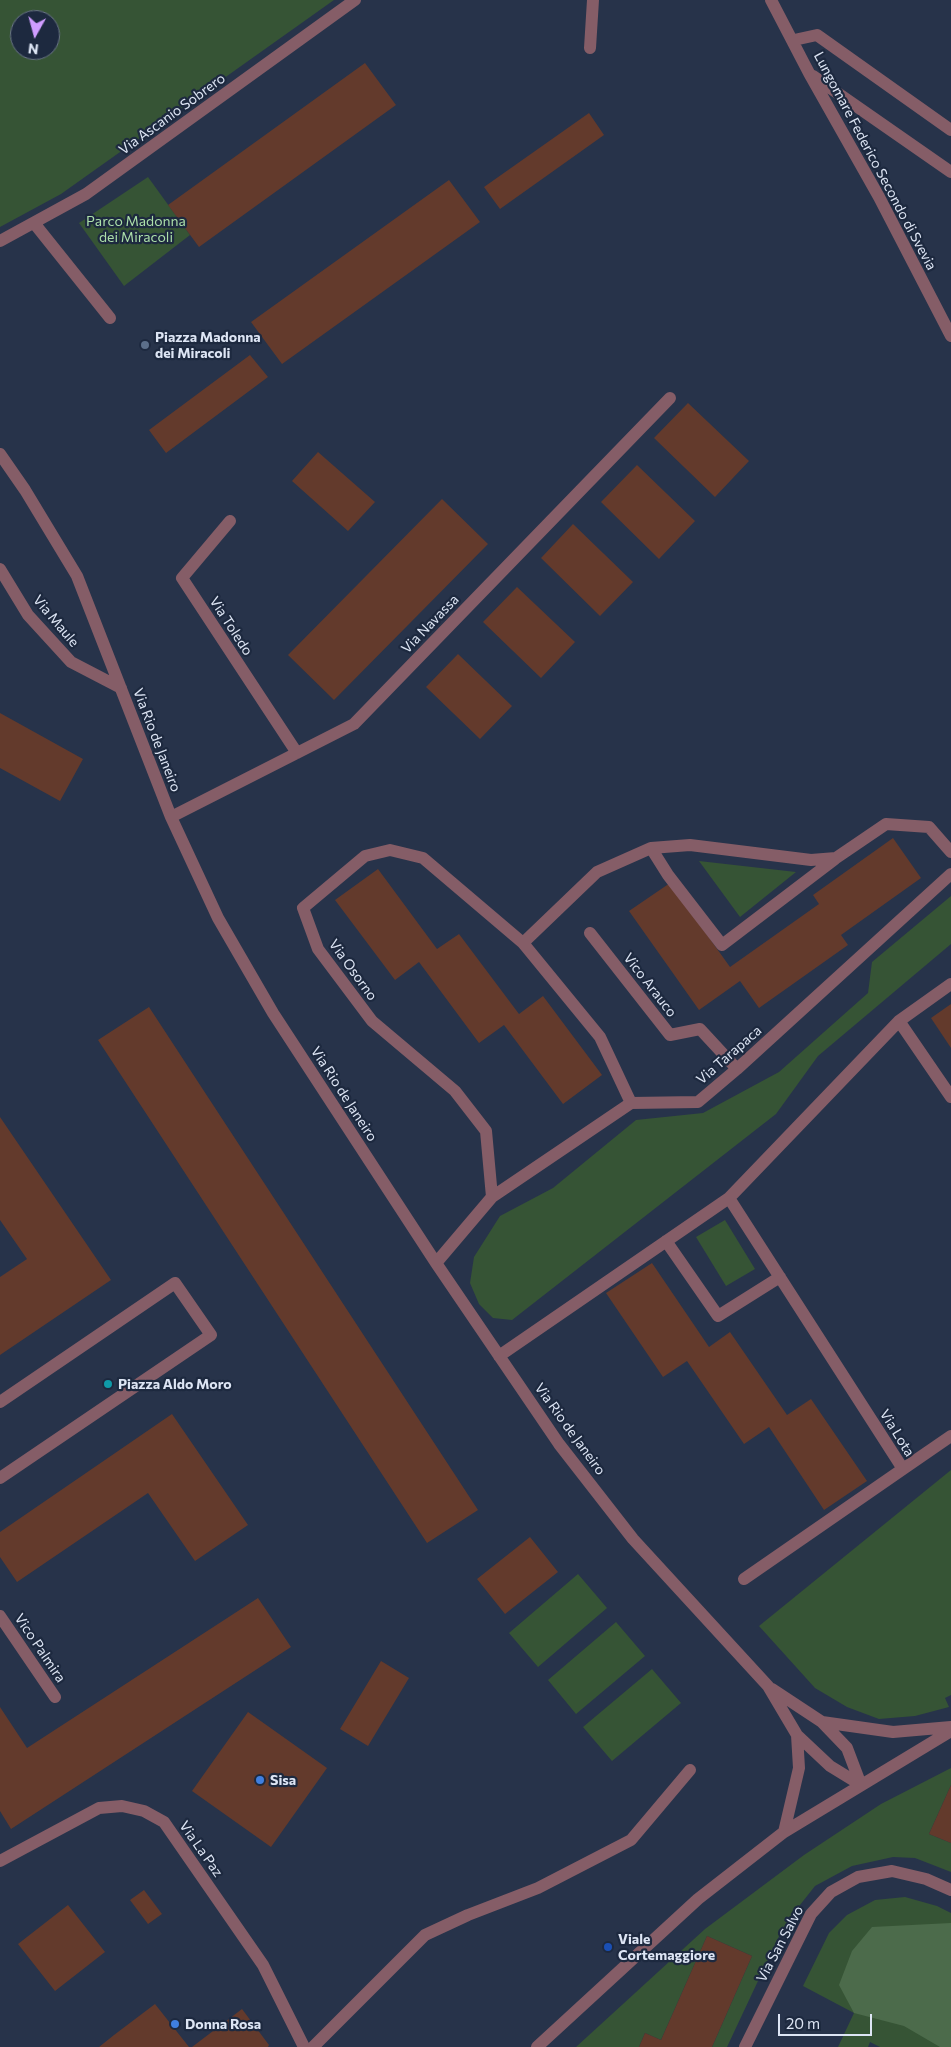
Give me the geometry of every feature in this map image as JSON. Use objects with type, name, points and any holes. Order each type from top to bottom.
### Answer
[{"type":"street","name":"Via Ascanio Sobrero","points":[[0,241],[86,194],[355,0]]},
{"type":"street","points":[[590,48],[593,0]]},
{"type":"street","name":"Lungomare Federico Secondo di Svevia","points":[[771,0],[794,40],[809,73],[879,197],[951,336]]},
{"type":"street","points":[[794,40],[817,35],[951,130]]},
{"type":"street","points":[[809,73],[951,172]]},
{"type":"street","points":[[34,223],[110,318]]},
{"type":"street","name":"Via Navassa","points":[[171,817],[354,724],[670,398]]},
{"type":"street","name":"Via Rio de Janeiro","points":[[0,454],[25,490],[77,576],[171,817],[218,918],[273,1013],[436,1263],[559,1444],[633,1539],[768,1686]]},
{"type":"street","name":"Via Toledo","points":[[230,521],[182,578],[297,753]]},
{"type":"street","name":"Via Maule","points":[[1,574],[28,615],[71,662],[121,688]]},
{"type":"street","points":[[650,848],[668,875],[722,945],[836,858],[886,824],[928,827],[951,852]]},
{"type":"street","points":[[523,943],[597,872],[650,848],[690,845],[811,860],[836,858]]},
{"type":"street","name":"Via Osorno","points":[[492,1197],[486,1131],[455,1091],[372,1021],[318,949],[303,908],[365,856],[390,850],[423,858],[523,943],[600,1036],[631,1102]]},
{"type":"street","name":"Via Tarapaca","points":[[631,1102],[698,1102],[737,1069],[951,874]]},
{"type":"street","name":"Vico Arauco","points":[[590,933],[670,1035],[700,1029],[737,1069]]},
{"type":"street","points":[[499,1356],[730,1198],[899,1021],[951,984]]},
{"type":"street","points":[[899,1021],[951,1097]]},
{"type":"street","points":[[436,1263],[492,1197],[631,1102]]},
{"type":"street","name":"Via Lota","points":[[730,1198],[903,1469],[744,1579]]},
{"type":"street","points":[[666,1241],[718,1316],[780,1276]]},
{"type":"street","points":[[0,1402],[175,1283],[211,1335],[0,1478]]},
{"type":"street","points":[[903,1469],[951,1436]]},
{"type":"street","name":"Vico Palmira","points":[[0,1616],[55,1697]]},
{"type":"street","points":[[768,1686],[822,1722],[848,1748],[861,1785]]},
{"type":"street","points":[[768,1686],[797,1735],[830,1766],[861,1785]]},
{"type":"street","points":[[822,1722],[893,1732],[951,1727]]},
{"type":"street","points":[[537,2047],[698,1899],[784,1832],[951,1732]]},
{"type":"street","points":[[784,1832],[799,1768],[797,1735]]},
{"type":"street","points":[[313,2047],[425,1935],[468,1915],[538,1888],[631,1840],[690,1770]]},
{"type":"street","name":"Via La Paz","points":[[0,1860],[99,1808],[122,1806],[144,1811],[164,1822],[263,1965],[304,2047]]},
{"type":"street","name":"Via San Salvo","points":[[746,2047],[794,1944],[811,1914],[831,1892],[858,1877],[892,1871],[926,1879],[951,1890]]},
{"type":"green space","points":[[0,0],[334,0],[61,194],[0,227]]},
{"type":"green space","name":"Parco Madonna dei Miracoli","points":[[148,177],[190,235],[124,286],[79,223]]},
{"type":"green space","points":[[699,861],[796,872],[740,917]]},
{"type":"green space","points":[[951,896],[951,944],[818,1056],[776,1114],[512,1320],[493,1318],[479,1304],[470,1283],[474,1257],[500,1216],[553,1188],[636,1120],[703,1113],[779,1072],[868,993],[872,962]]},
{"type":"green space","points":[[725,1220],[755,1269],[726,1286],[696,1237]]},
{"type":"green space","points":[[951,1470],[951,1695],[945,1698],[949,1707],[915,1716],[879,1719],[847,1707],[815,1688],[759,1626]]},
{"type":"green space","points":[[578,1574],[607,1608],[538,1667],[509,1633]]},
{"type":"green space","points":[[616,1622],[645,1656],[576,1714],[548,1680]]},
{"type":"green space","points":[[652,1669],[681,1703],[612,1761],[583,1727]]},
{"type":"green space","points":[[951,1768],[951,1785],[929,1834],[951,1843],[951,1872],[915,1858],[893,1857],[852,1866],[815,1886],[781,1932],[727,2047],[712,2047],[752,1956],[707,1936],[661,2040],[645,2033],[639,2047],[576,2047],[705,1929],[804,1855],[881,1804]]},
{"type":"green space","points":[[905,1897],[937,1906],[951,1913],[951,2047],[880,2047],[870,2042],[868,2047],[838,2047],[854,2013],[803,1986],[829,1933],[847,1915],[875,1900]]},
{"type":"green space","points":[[951,1923],[951,2047],[940,2047],[904,2026],[854,2013],[839,1985],[852,1951],[872,1927]]},
{"type":"building","points":[[365,63],[396,105],[199,247],[168,205]]},
{"type":"building","points":[[589,113],[604,135],[500,209],[484,187]]},
{"type":"building","points":[[449,180],[480,222],[282,364],[251,322]]},
{"type":"building","points":[[250,355],[268,377],[166,453],[149,430]]},
{"type":"building","points":[[688,403],[749,461],[715,497],[654,438]]},
{"type":"building","points":[[318,452],[375,502],[348,531],[292,481]]},
{"type":"building","points":[[637,465],[695,521],[659,559],[601,502]]},
{"type":"building","points":[[442,499],[488,544],[334,700],[288,655]]},
{"type":"building","points":[[573,524],[633,582],[600,616],[541,558]]},
{"type":"building","points":[[517,587],[575,642],[541,678],[483,622]]},
{"type":"building","points":[[458,654],[512,706],[480,739],[426,687]]},
{"type":"building","points":[[0,713],[83,759],[60,801],[0,768]]},
{"type":"building","points":[[893,838],[921,878],[841,935],[848,945],[759,1008],[740,981],[699,1010],[629,911],[670,883],[730,967],[819,904],[813,895]]},
{"type":"building","points":[[378,869],[437,949],[459,934],[519,1014],[543,996],[602,1075],[563,1104],[504,1025],[479,1043],[419,962],[395,980],[335,900]]},
{"type":"building","points":[[951,1004],[951,1048],[931,1018]]},
{"type":"building","points":[[149,1007],[478,1510],[427,1543],[98,1040]]},
{"type":"building","points":[[0,1117],[111,1280],[0,1355],[0,1277],[27,1259],[0,1220]]},
{"type":"building","points":[[652,1263],[709,1347],[730,1332],[787,1415],[811,1399],[867,1481],[824,1510],[769,1427],[744,1444],[687,1361],[663,1377],[606,1293]]},
{"type":"building","points":[[172,1414],[248,1525],[195,1561],[148,1493],[17,1582],[0,1557],[0,1532]]},
{"type":"building","points":[[530,1537],[558,1572],[505,1614],[477,1579]]},
{"type":"building","points":[[258,1598],[291,1647],[11,1829],[0,1811],[0,1707],[27,1748]]},
{"type":"building","points":[[381,1661],[409,1678],[368,1746],[340,1729]]},
{"type":"building","name":"Sisa","points":[[248,1712],[327,1768],[271,1847],[192,1791]]},
{"type":"building","points":[[951,1785],[951,1843],[929,1834]]},
{"type":"building","points":[[144,1890],[162,1914],[148,1924],[130,1900]]},
{"type":"building","points":[[68,1905],[105,1952],[55,1991],[18,1944]]},
{"type":"building","points":[[707,1936],[752,1956],[712,2047],[639,2047],[645,2033],[661,2040]]},
{"type":"building","points":[[155,2004],[189,2047],[99,2047],[114,2035]]},
{"type":"building","points":[[242,2009],[269,2045],[268,2047],[192,2047]]},
{"type":"place","name":"Piazza Madonna dei Miracoli","points":[[145,345]]},
{"type":"place","name":"Piazza Aldo Moro","points":[[108,1384]]},
{"type":"place","name":"Sisa","points":[[260,1780]]},
{"type":"place","name":"Viale Cortemaggiore","points":[[608,1947]]},
{"type":"place","name":"Donna Rosa","points":[[175,2024]]}]
